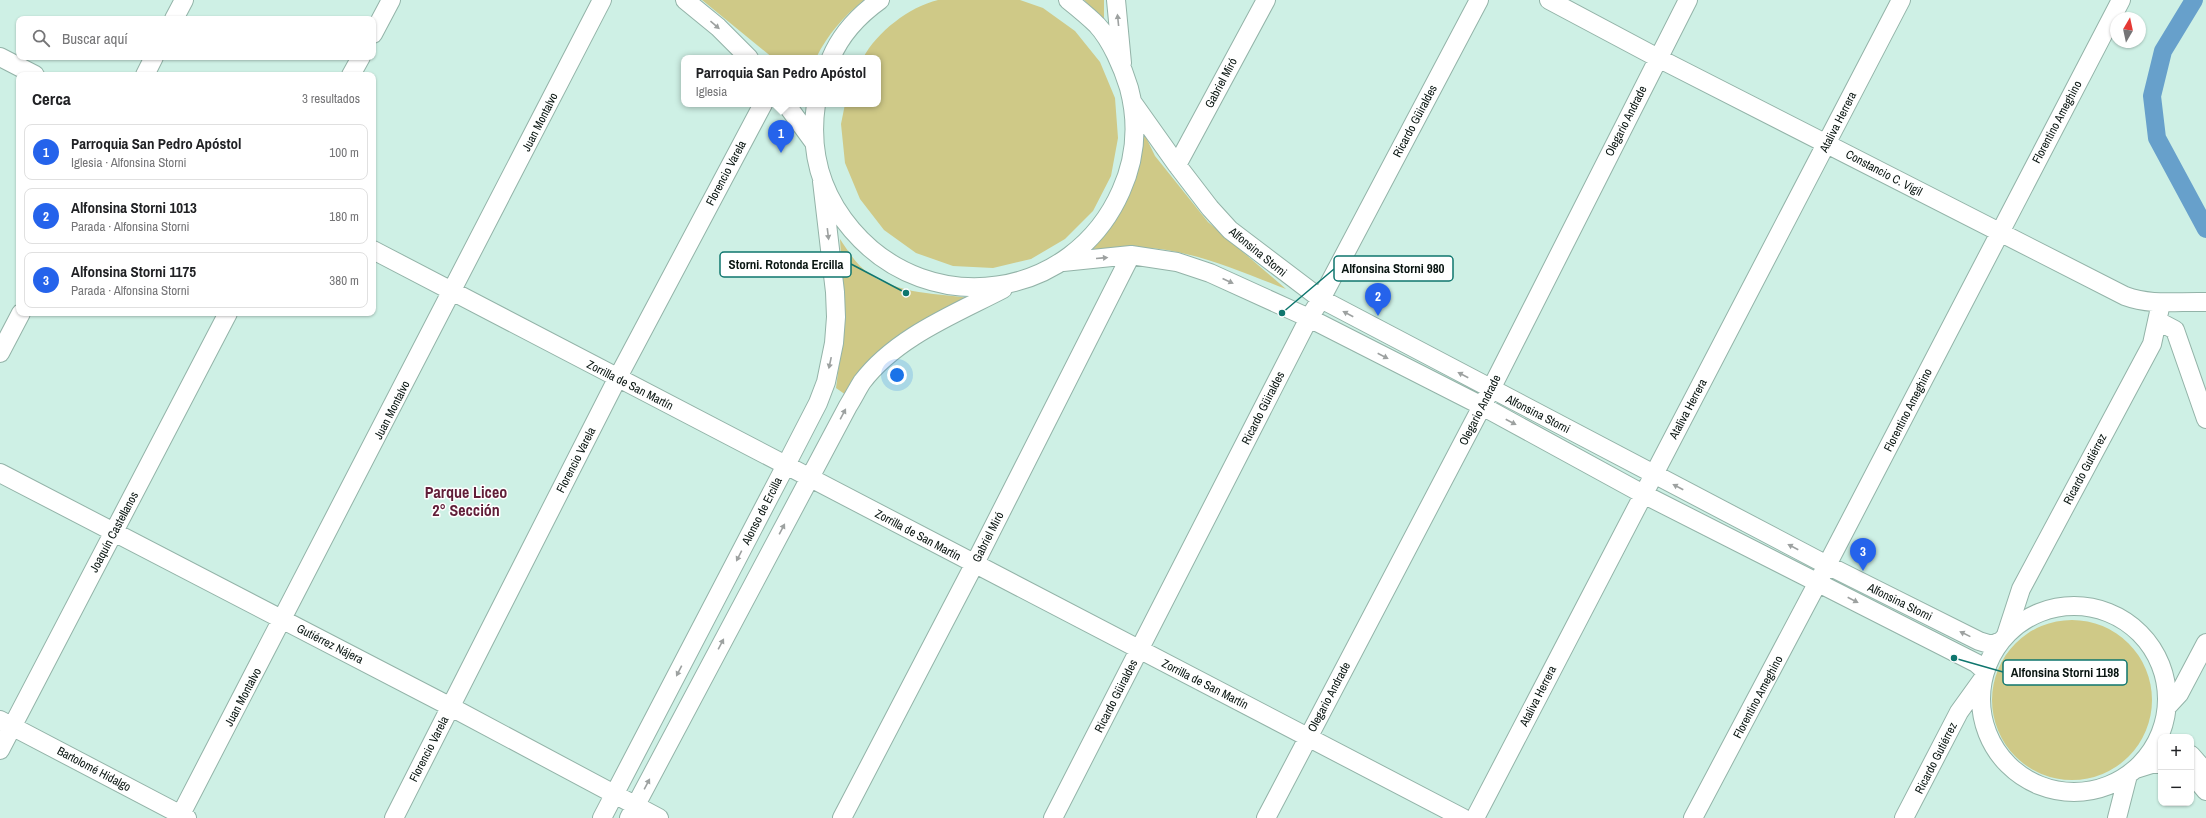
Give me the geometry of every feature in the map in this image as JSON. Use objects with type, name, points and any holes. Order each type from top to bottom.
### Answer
[{"type":"street","points":[[176,16],[184,0]]},
{"type":"street","points":[[376,28],[391,0]]},
{"type":"street","name":"Juan Montalvo","points":[[183,817],[602,0]]},
{"type":"street","points":[[685,0],[718,27],[746,55]]},
{"type":"street","points":[[832,55],[836,45],[863,12],[880,0]]},
{"type":"street","points":[[1068,0],[1097,25],[1123,68]]},
{"type":"street","points":[[632,812],[848,406],[863,382],[886,358],[911,339],[1014,283],[1040,274],[1063,262],[1091,238],[1116,202],[1128,176],[1135,140],[1133,103],[1123,68],[1116,0]]},
{"type":"street","name":"Gabriel Miró","points":[[1177,165],[1266,0]]},
{"type":"street","name":"Ricardo Güiraldes","points":[[1053,818],[1309,318],[1321,299],[1479,0]]},
{"type":"street","name":"Constancio C. Vigil","points":[[1549,0],[1658,58],[2125,296],[2139,302],[2206,302]]},
{"type":"street","name":"Olegario Andrade","points":[[1266,818],[1491,389],[1688,0]]},
{"type":"street","name":"Ataliva Herrera","points":[[1475,818],[1901,0]]},
{"type":"street","name":"Florentino Ameghino","points":[[1693,818],[1827,565],[2121,0]]},
{"type":"street","points":[[0,57],[29,72]]},
{"type":"street","points":[[146,72],[152,60]]},
{"type":"street","points":[[354,72],[360,60]]},
{"type":"street","name":"Alfonsina Storni","points":[[1133,103],[1177,165],[1210,208],[1230,230],[1321,299],[1827,565],[1979,641],[1992,645],[2004,638]]},
{"type":"street","name":"Florencio Varela","points":[[394,818],[617,379],[761,107]]},
{"type":"street","points":[[788,107],[813,141]]},
{"type":"street","points":[[816,107],[813,141],[822,181],[840,216],[866,247],[898,270],[936,284],[975,288],[1014,283]]},
{"type":"street","name":"Alonso de Ercilla","points":[[602,818],[818,403],[826,382],[834,343],[835,292],[822,181]]},
{"type":"street","name":"Zorrilla de San Martín","points":[[376,252],[617,379],[786,465],[974,565],[1463,818]]},
{"type":"street","name":"Gabriel Miró","points":[[842,818],[974,565],[1131,255]]},
{"type":"street","name":"Alfonsina Storni","points":[[1063,262],[1131,255],[1177,262],[1210,272],[1309,318],[1482,406],[1643,494],[1976,662],[1984,675]]},
{"type":"street","name":"Ricardo Gutiérrez","points":[[2004,638],[2021,589],[2152,344],[2161,303]]},
{"type":"street","points":[[0,353],[19,316]]},
{"type":"street","name":"Joaquín Castellanos","points":[[0,750],[6,723],[114,532],[226,316]]},
{"type":"street","points":[[2158,321],[2175,330],[2206,419]]},
{"type":"street","name":"Gutiérrez Nájera","points":[[0,474],[451,706],[615,794],[632,812],[659,818]]},
{"type":"street","points":[[2158,764],[2152,764],[2132,772],[2106,786],[2076,792],[2045,787],[2023,777],[2008,765],[1996,751],[1988,734],[1982,717],[1981,698],[1984,675],[2004,638],[2028,619],[2053,609],[2080,606],[2093,608],[2112,615],[2130,625],[2140,634],[2156,655],[2165,680],[2166,710],[2169,726],[2173,734]]},
{"type":"street","points":[[2117,818],[2132,772],[2156,744],[2166,710],[2186,684],[2206,643]]},
{"type":"street","name":"Ricardo Gutiérrez","points":[[1904,818],[1960,712],[1984,675]]},
{"type":"street","name":"Bartolomé Hidalgo","points":[[6,723],[183,817]]},
{"type":"street","points":[[2194,758],[2206,772]]},
{"type":"street","points":[[2194,777],[2206,791]]},
{"type":"shaded area","points":[[702,0],[864,0],[837,26],[818,55],[769,55]]},
{"type":"shaded area","points":[[938,0],[1020,0],[1043,8],[1075,31],[1100,62],[1115,98],[1118,138],[1111,176],[1093,211],[1065,239],[1031,259],[993,268],[953,266],[916,253],[884,230],[860,199],[845,163],[841,124],[844,107],[881,107],[881,55],[865,55],[885,30],[905,15],[927,3]]},
{"type":"shaded area","points":[[1084,0],[1104,0],[1104,21]]},
{"type":"shaded area","points":[[1142,129],[1155,156],[1208,222],[1286,289],[1212,261],[1167,250],[1134,248],[1081,252],[1108,230],[1120,211],[1129,188]]},
{"type":"shaded area","points":[[840,239],[860,266],[871,275],[884,282],[912,291],[969,298],[914,325],[881,352],[846,395],[836,388],[843,333],[844,303]]},
{"type":"shaded area","points":[[2072,620],[2103,626],[2123,638],[2134,649],[2146,669],[2152,700],[2146,731],[2134,751],[2123,762],[2103,774],[2072,780],[2041,774],[2021,762],[2010,751],[1998,731],[1992,700],[1998,669],[2010,649],[2021,638],[2041,626]]},
{"type":"waterway","points":[[2194,0],[2163,51],[2152,96],[2157,138],[2206,229]]},
{"type":"place","name":"Parroquia San Pedro Apóstol","points":[[781,153]]},
{"type":"place","name":"Storni. Rotonda Ercilla","points":[[906,293]]},
{"type":"place","name":"Alfonsina Storni 980","points":[[1282,313]]},
{"type":"place","name":"Alfonsina Storni 1013","points":[[1378,316]]},
{"type":"place","name":"Alfonsina Storni 1175","points":[[1863,571]]},
{"type":"place","name":"Alfonsina Storni 1198","points":[[1954,658]]},
{"type":"district","name":"Parque Liceo 2° Sección","points":[[466,501]]}]
